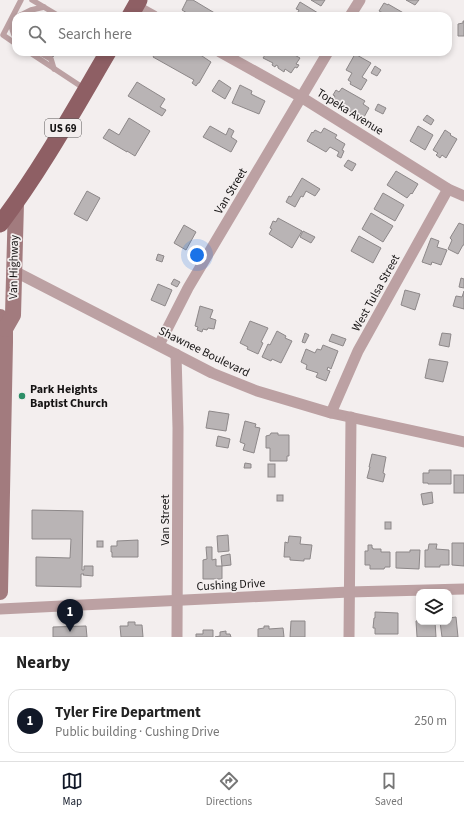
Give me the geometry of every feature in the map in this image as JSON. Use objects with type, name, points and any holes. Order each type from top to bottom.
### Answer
[{"type":"main road","name":"US 69","points":[[0,224],[16,203],[53,145],[106,56]]},
{"type":"main road","name":"Van Highway","points":[[0,592],[2,333],[13,315],[16,203]]},
{"type":"main road","name":"Van Highway","points":[[0,224],[0,234]]},
{"type":"street","points":[[352,12],[360,0]]},
{"type":"street","points":[[135,7],[146,12]]},
{"type":"street","name":"Topeka Avenue","points":[[227,56],[301,97],[448,189],[464,196]]},
{"type":"street","name":"Van Street","points":[[159,345],[188,288],[326,56]]},
{"type":"street","name":"West Tulsa Street","points":[[331,413],[358,351],[448,189]]},
{"type":"street","name":"Shawnee Boulevard","points":[[14,270],[212,373],[257,391],[331,413],[464,442]]},
{"type":"street","name":"Van Street","points":[[176,354],[178,428],[177,637]]},
{"type":"street","points":[[349,637],[351,417]]},
{"type":"street","name":"Cushing Drive","points":[[0,609],[349,592],[464,589]]},
{"type":"lane","points":[[15,12],[22,0]]},
{"type":"lane","points":[[32,0],[52,12]]},
{"type":"lane","points":[[27,12],[44,7]]},
{"type":"lane","points":[[12,18],[3,35],[12,41]]},
{"type":"lane","points":[[35,56],[86,90]]},
{"type":"lane","points":[[46,56],[51,59],[54,69]]},
{"type":"building","points":[[187,0],[193,0],[213,12],[185,12],[182,10]]},
{"type":"building","points":[[311,0],[325,0],[321,6]]},
{"type":"building","points":[[406,0],[419,0],[415,5]]},
{"type":"building","points":[[300,2],[316,12],[298,12],[299,10],[296,9]]},
{"type":"building","points":[[384,3],[402,12],[381,12],[379,11]]},
{"type":"building","points":[[463,21],[464,36],[458,36],[458,24],[463,23]]},
{"type":"building","points":[[202,56],[211,62],[196,86],[192,83],[194,80],[153,57]]},
{"type":"building","points":[[264,56],[296,56],[300,58],[296,64],[299,65],[297,68],[295,67],[291,73],[285,69],[284,72],[278,68],[278,66],[276,65],[275,67],[272,65],[273,63],[263,58]]},
{"type":"building","points":[[354,56],[359,56],[371,63],[362,77],[367,80],[361,90],[350,84],[351,82],[348,80],[352,73],[346,70]]},
{"type":"building","points":[[375,66],[381,70],[377,76],[371,73]]},
{"type":"building","points":[[219,80],[231,88],[225,99],[212,91]]},
{"type":"building","points":[[137,82],[165,99],[160,107],[166,110],[162,116],[128,96]]},
{"type":"building","points":[[240,85],[252,91],[251,94],[265,101],[259,114],[232,103]]},
{"type":"building","points":[[342,88],[365,101],[363,104],[369,108],[363,119],[332,101],[336,90],[339,92]]},
{"type":"building","points":[[378,104],[386,108],[383,114],[375,110]]},
{"type":"building","points":[[427,115],[434,120],[431,125],[423,120]]},
{"type":"building","points":[[129,118],[150,131],[135,156],[103,138],[109,129],[119,135]]},
{"type":"building","points":[[210,126],[226,135],[229,128],[234,131],[231,137],[237,141],[231,152],[203,137]]},
{"type":"building","points":[[418,126],[433,135],[425,150],[410,141]]},
{"type":"building","points":[[324,128],[337,135],[335,138],[345,144],[342,150],[344,151],[341,158],[337,156],[339,152],[330,147],[326,152],[307,141],[312,132],[313,133],[315,130],[321,133]]},
{"type":"building","points":[[445,130],[457,139],[446,158],[442,155],[440,158],[436,155],[438,153],[433,150]]},
{"type":"building","points":[[348,160],[356,164],[352,171],[344,166]]},
{"type":"building","points":[[396,171],[418,184],[412,194],[411,193],[407,198],[387,185]]},
{"type":"building","points":[[302,178],[320,189],[315,196],[306,191],[303,197],[301,196],[295,207],[286,202],[289,196],[291,197]]},
{"type":"building","points":[[87,191],[100,198],[87,221],[74,214]]},
{"type":"building","points":[[383,193],[404,205],[395,221],[374,209]]},
{"type":"building","points":[[371,213],[393,226],[383,242],[362,229]]},
{"type":"building","points":[[278,218],[302,231],[292,248],[269,234],[272,229],[270,228],[273,221],[276,222]]},
{"type":"building","points":[[459,223],[464,225],[464,245],[458,254],[448,249],[452,240],[450,238]]},
{"type":"building","points":[[184,225],[196,232],[186,250],[174,243]]},
{"type":"building","points":[[303,231],[315,237],[311,243],[300,237]]},
{"type":"building","points":[[359,236],[381,248],[373,263],[351,251]]},
{"type":"building","points":[[431,238],[439,241],[437,247],[447,250],[441,265],[432,262],[431,265],[422,262]]},
{"type":"building","points":[[158,254],[164,256],[162,262],[156,260]]},
{"type":"building","points":[[461,278],[464,279],[464,288],[459,287]]},
{"type":"building","points":[[174,279],[180,282],[177,287],[171,284]]},
{"type":"building","points":[[158,284],[172,290],[165,306],[151,300]]},
{"type":"building","points":[[405,290],[420,294],[415,310],[401,305]]},
{"type":"building","points":[[464,291],[464,309],[453,306],[456,296],[462,297]]},
{"type":"building","points":[[200,306],[213,310],[210,318],[216,320],[214,329],[203,329],[202,332],[197,330],[198,327],[195,326]]},
{"type":"building","points":[[250,321],[268,328],[261,342],[263,343],[258,354],[247,349],[248,347],[240,343]]},
{"type":"building","points":[[277,331],[286,336],[285,338],[292,341],[281,363],[262,357],[268,344],[270,345]]},
{"type":"building","points":[[305,333],[309,335],[305,343],[302,342]]},
{"type":"building","points":[[442,333],[451,334],[449,347],[439,345]]},
{"type":"building","points":[[332,334],[346,339],[343,346],[329,341]]},
{"type":"building","points":[[323,345],[338,351],[331,369],[328,367],[327,370],[330,371],[326,381],[316,377],[318,373],[306,369],[307,365],[301,362],[306,349],[315,353],[317,349],[321,350]]},
{"type":"building","points":[[429,359],[448,362],[443,382],[425,378]]},
{"type":"building","points":[[209,411],[229,414],[226,431],[206,428]]},
{"type":"building","points":[[245,421],[256,424],[255,427],[260,428],[254,453],[243,450],[245,444],[240,442]]},
{"type":"building","points":[[271,433],[278,433],[278,435],[289,435],[289,456],[287,456],[287,461],[270,461],[270,448],[266,448],[266,436],[270,435]]},
{"type":"building","points":[[218,436],[230,439],[228,448],[216,446]]},
{"type":"building","points":[[372,454],[386,457],[383,482],[367,478]]},
{"type":"building","points":[[245,463],[251,464],[251,468],[244,468]]},
{"type":"building","points":[[268,464],[275,464],[275,477],[268,477]]},
{"type":"building","points":[[429,470],[451,470],[451,484],[423,483],[423,473],[429,473]]},
{"type":"building","points":[[454,475],[464,475],[464,493],[454,493]]},
{"type":"building","points":[[432,492],[433,503],[423,505],[421,494]]},
{"type":"building","points":[[277,495],[283,495],[283,501],[277,501]]},
{"type":"building","points":[[32,510],[83,511],[82,570],[84,570],[84,566],[93,566],[93,576],[81,574],[81,587],[36,586],[36,557],[70,558],[71,539],[32,539]]},
{"type":"building","points":[[385,522],[391,522],[391,529],[385,529]]},
{"type":"building","points":[[228,535],[229,551],[218,552],[217,536]]},
{"type":"building","points":[[289,536],[301,537],[300,544],[312,545],[310,559],[304,559],[304,561],[290,560],[290,557],[284,557],[285,542],[288,543]]},
{"type":"building","points":[[138,540],[138,557],[112,557],[111,546],[117,546],[117,541]]},
{"type":"building","points":[[97,541],[103,541],[103,547],[97,547]]},
{"type":"building","points":[[452,543],[464,543],[464,566],[452,565]]},
{"type":"building","points":[[429,544],[437,544],[436,549],[449,550],[449,565],[440,565],[440,567],[425,567],[425,550],[428,550]]},
{"type":"building","points":[[368,545],[372,545],[373,549],[381,549],[381,552],[390,552],[390,567],[385,567],[384,569],[370,569],[370,565],[365,565],[365,551],[368,551]]},
{"type":"building","points":[[206,547],[212,547],[212,560],[216,559],[216,566],[222,566],[222,579],[203,579],[203,560],[207,559]]},
{"type":"building","points":[[410,550],[420,550],[419,569],[396,568],[396,552],[410,552]]},
{"type":"building","points":[[230,554],[231,565],[222,566],[221,556]]},
{"type":"building","points":[[375,612],[398,613],[398,634],[375,634],[375,628],[373,628]]},
{"type":"building","points":[[456,617],[458,637],[442,637],[440,625],[452,625],[452,618]]},
{"type":"building","points":[[291,621],[305,621],[305,637],[290,637]]},
{"type":"building","points":[[128,622],[135,622],[135,625],[142,625],[143,637],[121,637],[120,626],[128,626]]},
{"type":"building","points":[[416,625],[435,625],[436,637],[417,637]]},
{"type":"building","points":[[86,626],[87,637],[53,637],[53,627]]},
{"type":"building","points":[[264,626],[269,626],[269,629],[283,628],[284,637],[258,637],[258,629],[264,628]]},
{"type":"building","points":[[203,630],[213,630],[213,637],[196,637],[196,634],[203,634]]},
{"type":"building","points":[[226,631],[226,634],[230,634],[231,637],[215,637],[220,636],[220,632]]},
{"type":"place","name":"Park Heights Baptist Church","points":[[22,396]]},
{"type":"place","name":"Tyler Fire Department","points":[[70,632]]}]
